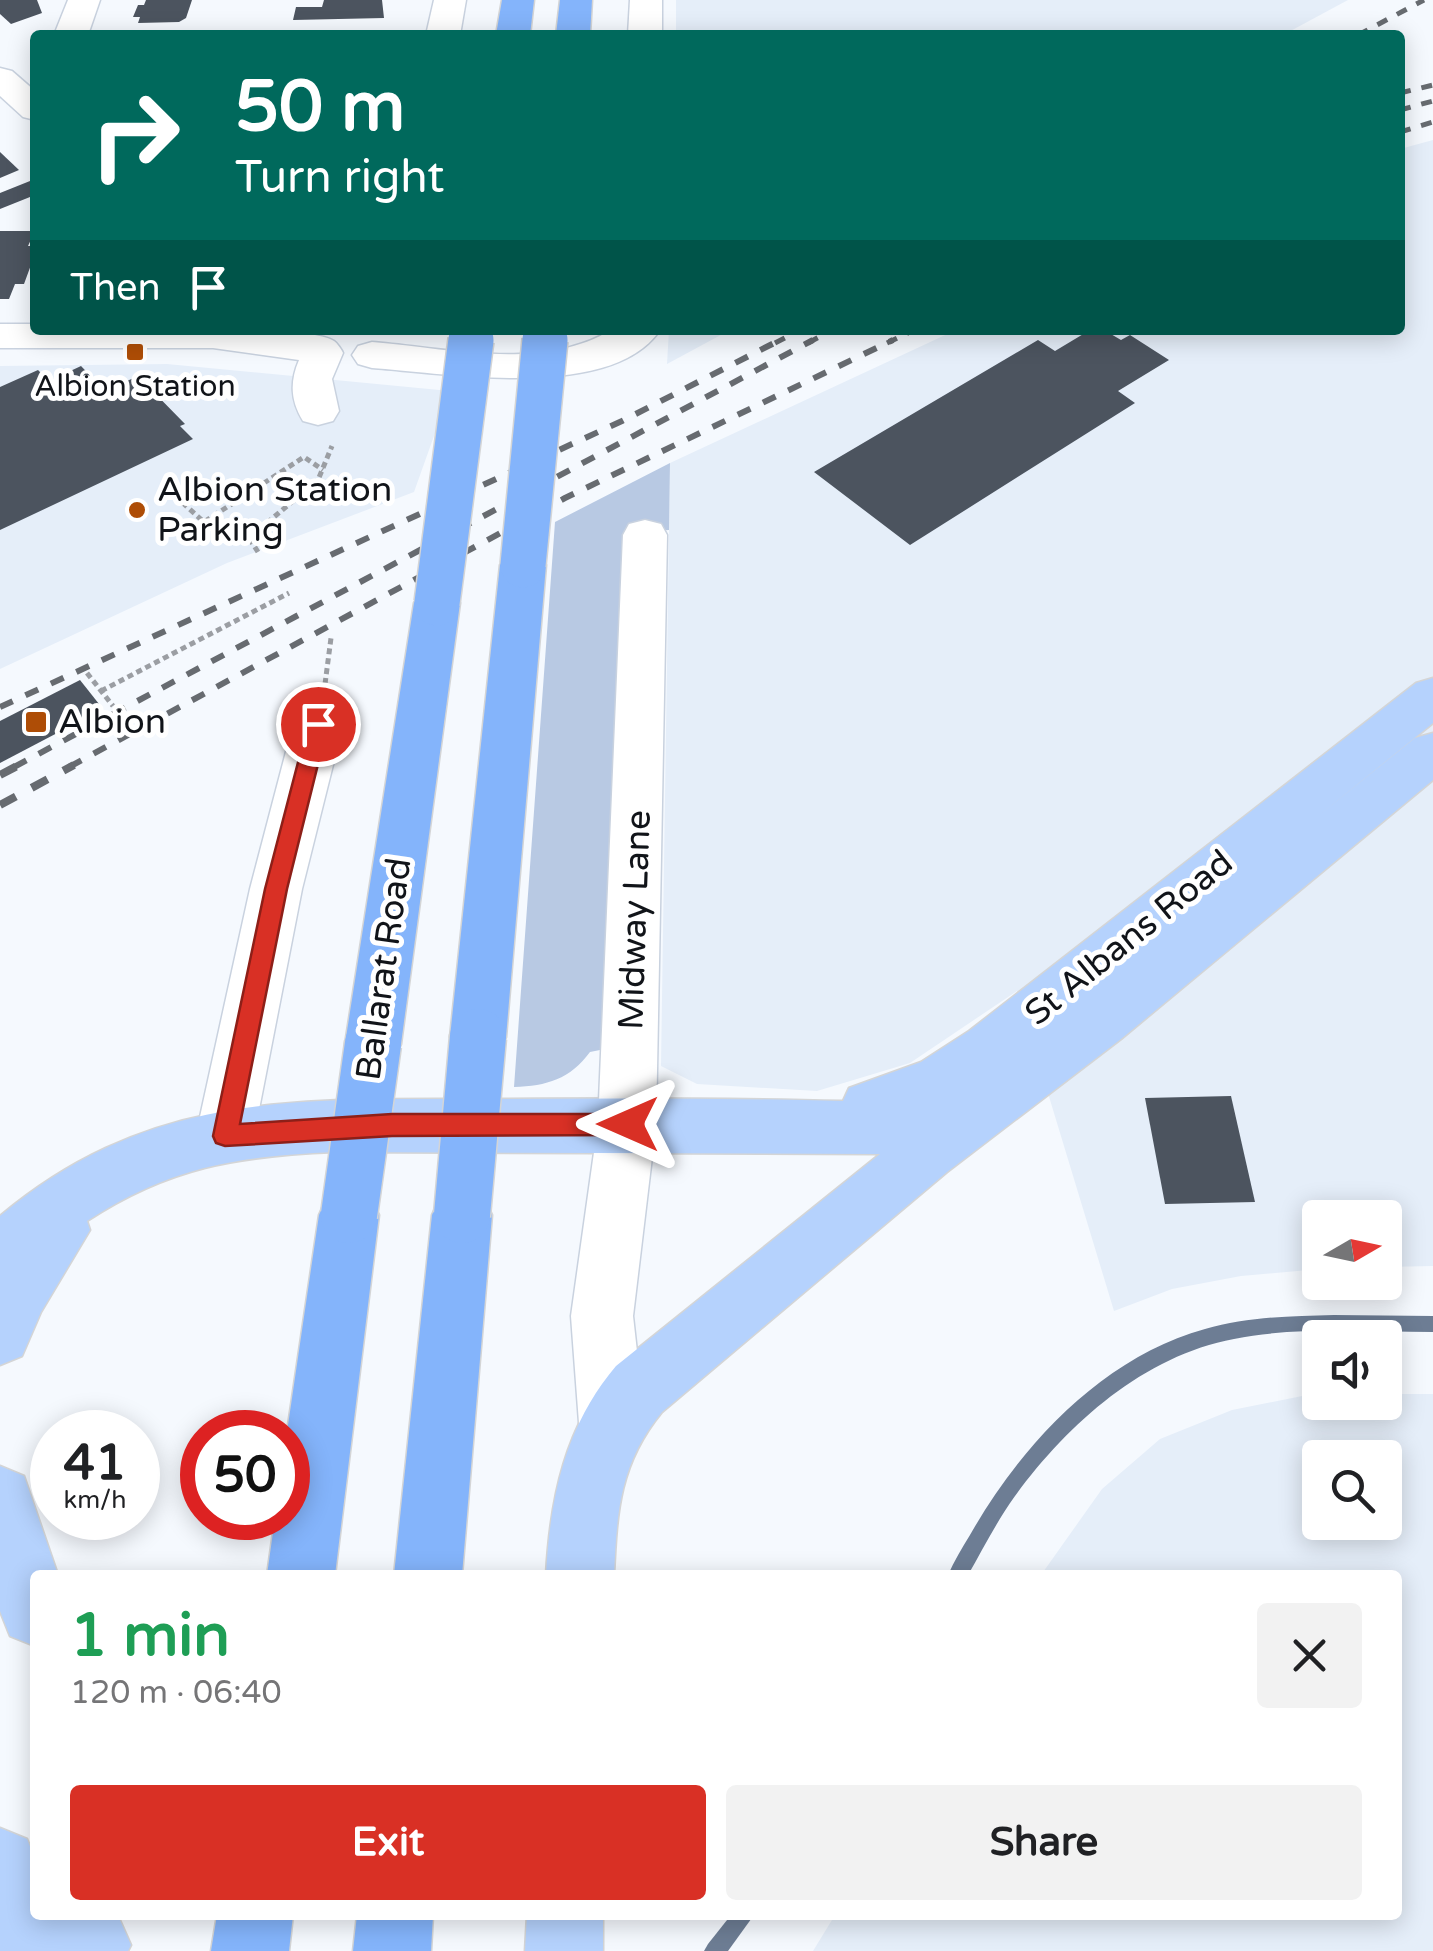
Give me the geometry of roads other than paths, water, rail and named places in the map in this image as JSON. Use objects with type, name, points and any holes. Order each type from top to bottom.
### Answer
[{"type":"highway","points":[[514,30],[518,0]]},
{"type":"highway","points":[[573,30],[576,0]]},
{"type":"highway","name":"Ballarat Road","points":[[302,1570],[471,335]]},
{"type":"highway","points":[[428,1570],[546,335]]},
{"type":"highway","points":[[250,1951],[254,1920]]},
{"type":"highway","points":[[392,1951],[395,1920]]},
{"type":"main road","name":"St Albans Road","points":[[580,1570],[588,1487],[612,1423],[629,1400],[682,1350],[985,1106],[1089,1031],[1221,895],[1433,696]]},
{"type":"main road","name":"St Albans Road","points":[[794,1125],[906,1095],[940,1081],[1433,752]]},
{"type":"main road","name":"St Albans Road","points":[[0,1258],[38,1222],[111,1177],[175,1147],[225,1136],[392,1125],[888,1128],[948,1119],[985,1106]]},
{"type":"main road","name":"St Albans Road","points":[[0,1334],[17,1293],[44,1252],[74,1213],[111,1177]]},
{"type":"main road","points":[[0,1500],[30,1595]]},
{"type":"main road","points":[[0,1866],[8,1949],[90,1941]]},
{"type":"main road","points":[[564,1951],[565,1920]]},
{"type":"street","points":[[73,30],[84,0]]},
{"type":"street","points":[[444,30],[450,0]]},
{"type":"street","points":[[645,30],[646,0]]},
{"type":"street","points":[[0,336],[30,332]]},
{"type":"street","points":[[0,336],[46,335]]},
{"type":"street","points":[[220,335],[320,344],[351,360],[383,343],[526,368],[580,360],[632,335]]},
{"type":"street","points":[[318,411],[311,379],[320,344]]},
{"type":"street","name":"Midway Lane","points":[[612,1423],[602,1316],[628,1124],[645,535]]},
{"type":"street","points":[[225,1136],[276,889],[318,724]]},
{"type":"waterway","points":[[960,1570],[1001,1500],[1053,1437],[1107,1389],[1169,1351],[1201,1338],[1259,1327],[1433,1324]]},
{"type":"waterway","points":[[715,1951],[740,1920]]},
{"type":"railway","points":[[1367,30],[1424,0]]},
{"type":"railway","points":[[1405,92],[1433,85]]},
{"type":"railway","points":[[1405,109],[1433,101]]},
{"type":"railway","points":[[1405,130],[1433,122]]},
{"type":"railway","points":[[775,343],[790,335]]},
{"type":"railway","points":[[808,343],[823,335]]},
{"type":"railway","points":[[887,343],[904,335]]},
{"type":"railway","points":[[0,707],[622,421],[780,340]]},
{"type":"railway","points":[[14,767],[813,340]]},
{"type":"railway","points":[[69,767],[565,498],[893,340]]},
{"type":"railway","points":[[0,775],[19,765]]},
{"type":"railway","points":[[0,805],[74,765]]},
{"type":"place","name":"Albion Station","points":[[135,352]]},
{"type":"place","name":"Albion Station Parking","points":[[137,510]]},
{"type":"place","name":"Albion","points":[[36,722]]}]
